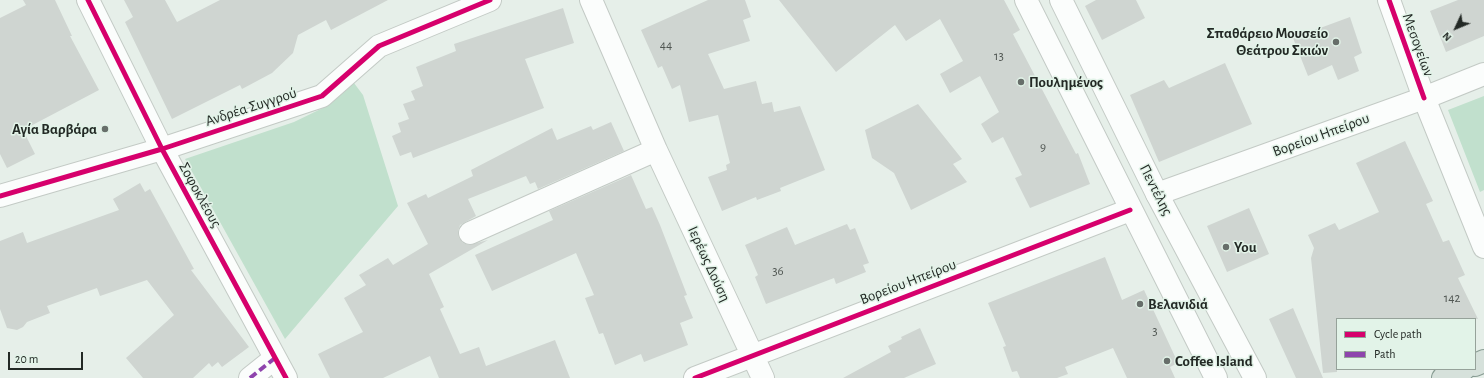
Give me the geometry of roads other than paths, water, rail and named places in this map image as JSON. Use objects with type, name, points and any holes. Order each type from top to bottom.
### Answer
[{"type":"main road","points":[[1442,378],[1462,370]]},
{"type":"street","name":"Σοφοκλέους","points":[[88,0],[162,149],[286,378]]},
{"type":"street","name":"Ανδρέα Συγγρού","points":[[0,196],[162,149],[326,94],[379,46],[490,0]]},
{"type":"street","name":"Ιερέως Δούση","points":[[591,0],[656,150],[763,378]]},
{"type":"street","points":[[1026,0],[1130,210],[1216,378]]},
{"type":"street","name":"Πεντέλης","points":[[1061,0],[1157,194],[1255,378]]},
{"type":"street","name":"Μεσογείων","points":[[1389,0],[1424,98],[1484,247]]},
{"type":"street","name":"Βορείου Ηπείρου","points":[[1157,194],[1424,98],[1484,74]]},
{"type":"street","points":[[470,233],[656,150]]},
{"type":"street","name":"Βορείου Ηπείρου","points":[[695,378],[1130,210]]},
{"type":"street","points":[[250,378],[275,358]]},
{"type":"place","name":"Σπαθάρειο Μουσείο Θεάτρου Σκιών","points":[[1336,42]]},
{"type":"place","name":"Πουλημένος","points":[[1021,82]]},
{"type":"place","name":"Αγία Βαρβάρα","points":[[105,129]]},
{"type":"place","name":"You","points":[[1226,247]]},
{"type":"place","name":"Βελανιδιά","points":[[1140,304]]},
{"type":"place","name":"Coffee Island","points":[[1167,361]]}]
